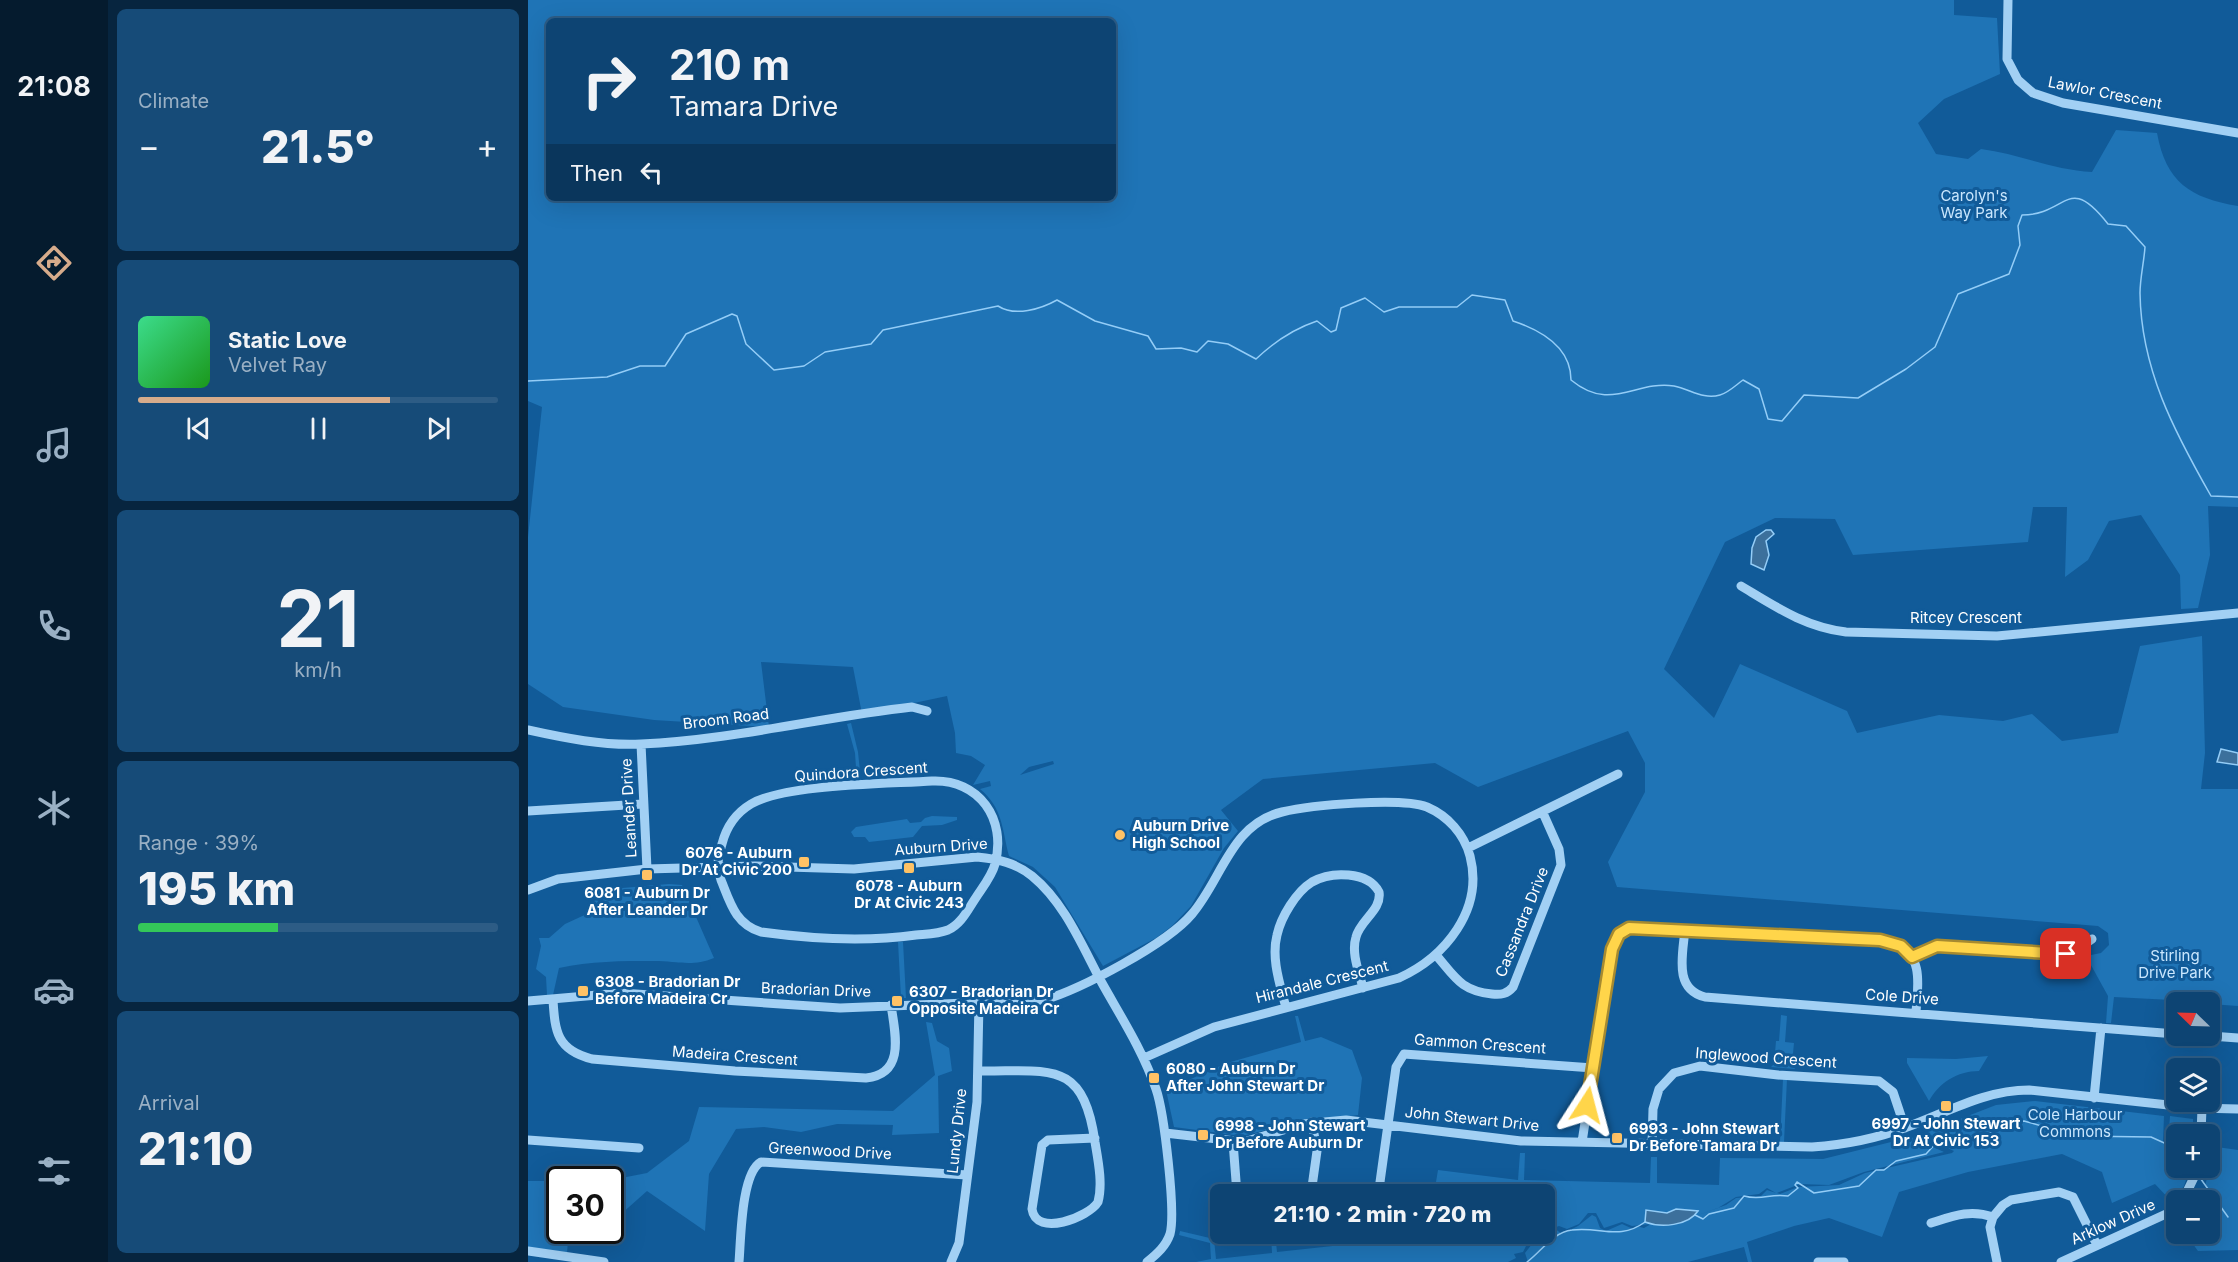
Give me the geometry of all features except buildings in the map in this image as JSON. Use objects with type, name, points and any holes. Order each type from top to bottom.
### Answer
[{"type":"street","name":"Lawlor Crescent","points":[[2008,0],[2007,59],[2018,80],[2033,93],[2063,103],[2238,133]]},
{"type":"street","name":"Ritcey Crescent","points":[[1742,586],[1808,625],[1846,632],[1997,636],[2238,613]]},
{"type":"street","name":"Broom Road","points":[[528,730],[596,741],[641,744],[801,726],[912,706],[927,711]]},
{"type":"street","name":"Leander Drive","points":[[641,744],[647,869]]},
{"type":"street","points":[[1468,848],[1618,774]]},
{"type":"street","name":"Quindora Crescent","points":[[717,868],[723,840],[731,823],[743,809],[766,797],[801,791],[932,781],[960,784],[985,801],[998,835],[996,859]]},
{"type":"street","name":"Hirandale Crescent","points":[[1098,975],[1165,939],[1179,928],[1202,900],[1241,836],[1259,822],[1281,812],[1401,802],[1434,811],[1447,820],[1461,835],[1468,848],[1474,871],[1472,898],[1463,921],[1436,955],[1399,978],[1214,1027],[1144,1058]]},
{"type":"street","points":[[528,811],[643,804]]},
{"type":"street","name":"Cassandra Drive","points":[[1436,955],[1458,981],[1470,991],[1499,995],[1513,987],[1561,865],[1559,849],[1543,813]]},
{"type":"street","name":"Auburn Drive","points":[[528,890],[558,879],[647,869],[755,866],[854,869],[977,857],[996,859],[1022,869],[1055,900],[1144,1058],[1157,1091],[1165,1134],[1171,1228],[1164,1246],[1147,1262]]},
{"type":"street","points":[[717,868],[735,913],[750,928],[767,933],[854,940],[942,932],[951,928],[962,919],[993,871],[996,859]]},
{"type":"street","points":[[1286,1008],[1275,955],[1278,930],[1291,906],[1304,890],[1322,878],[1357,876],[1372,884],[1379,892],[1378,904],[1361,926],[1355,940],[1355,956],[1363,988]]},
{"type":"street","points":[[1582,1142],[1611,955],[1616,939],[1624,931],[1635,927],[1880,940],[1901,946],[1912,957],[1918,974],[1916,1012]]},
{"type":"street","name":"Cole Drive","points":[[1685,929],[1683,974],[1687,986],[1700,995],[1784,1005],[1916,1012],[2166,1033]]},
{"type":"street","points":[[1912,957],[1937,946],[2061,955],[2074,951],[2092,939]]},
{"type":"street","name":"Bradorian Drive","points":[[528,1001],[621,993],[840,1008],[1044,1000],[1070,990],[1098,975]]},
{"type":"street","name":"Madeira Crescent","points":[[553,1000],[555,1024],[560,1039],[569,1050],[584,1057],[735,1071],[866,1078],[879,1076],[895,1057],[897,1049],[891,1005]]},
{"type":"street","name":"Lundy Drive","points":[[951,1262],[959,1243],[967,1175],[978,1071],[979,1001]]},
{"type":"street","points":[[2094,1098],[2101,1028]]},
{"type":"street","points":[[2220,1037],[2238,1038]]},
{"type":"street","name":"Gammon Crescent","points":[[1388,1126],[1397,1062],[1405,1053],[1593,1068]]},
{"type":"street","name":"Inglewood Crescent","points":[[1652,1145],[1653,1109],[1659,1089],[1674,1073],[1700,1066],[1778,1075],[1879,1081],[1893,1092],[1905,1128]]},
{"type":"street","points":[[978,1071],[1047,1072],[1062,1076],[1079,1087],[1084,1095],[1091,1113],[1095,1138],[1100,1194],[1097,1204],[1091,1210],[1050,1225],[1040,1223],[1032,1209],[1042,1145],[1048,1140],[1095,1138]]},
{"type":"street","name":"John Stewart Drive","points":[[1165,1134],[1233,1142],[1254,1141],[1312,1122],[1346,1120],[1471,1137],[1652,1145],[1812,1147],[1837,1145],[1905,1128],[1979,1097],[2004,1090],[2029,1090],[2166,1105]]},
{"type":"street","name":"John Stewart Drive","points":[[2220,1108],[2238,1109]]},
{"type":"street","points":[[1312,1122],[1317,1151],[1312,1184]]},
{"type":"street","points":[[1381,1184],[1388,1126]]},
{"type":"street","points":[[528,1140],[639,1148]]},
{"type":"street","points":[[1233,1142],[1236,1184]]},
{"type":"street","name":"Greenwood Drive","points":[[739,1262],[748,1181],[752,1168],[761,1162],[967,1175]]},
{"type":"street","points":[[1998,1262],[1990,1229],[2001,1207],[2011,1200],[2065,1192],[2073,1197],[2097,1245]]},
{"type":"street","points":[[1931,1223],[1966,1212],[1994,1217]]},
{"type":"street","name":"Arklow Drive","points":[[2061,1262],[2166,1214]]},
{"type":"street","points":[[528,1251],[604,1262]]},
{"type":"street","points":[[1818,1262],[1844,1262]]},
{"type":"green space","points":[[528,0],[1954,0],[1954,15],[1997,18],[2000,74],[1944,99],[1918,123],[1936,154],[1968,159],[1981,149],[2078,171],[2092,172],[2116,130],[2157,133],[2167,164],[2183,185],[2206,198],[2238,206],[2238,507],[2208,506],[2210,555],[2198,608],[2181,609],[2180,575],[2141,515],[2109,521],[2088,560],[2065,577],[2067,507],[2033,507],[2028,542],[1853,555],[1835,519],[1775,518],[1725,542],[1664,669],[1714,718],[1740,664],[1847,711],[1857,733],[1939,715],[2003,721],[2032,714],[2062,741],[2118,733],[2140,646],[2202,636],[2205,753],[2201,789],[2238,789],[2238,1006],[2220,1005],[2220,992],[2166,992],[2166,1000],[2114,997],[2111,1023],[2106,1023],[2108,996],[2086,956],[2101,953],[2109,945],[2108,933],[2098,926],[1617,887],[1608,862],[1645,792],[1645,763],[1628,731],[1478,787],[1435,763],[1263,779],[1221,810],[1238,831],[1224,848],[1191,906],[1172,926],[1156,938],[1103,966],[1055,887],[1033,867],[1009,856],[997,811],[988,796],[980,789],[991,786],[990,781],[973,785],[985,765],[971,756],[956,753],[955,733],[947,696],[862,714],[853,667],[761,662],[769,727],[654,720],[563,707],[528,684],[528,537],[542,407],[528,401]],"holes":[[[1053,761],[1054,764],[1020,775],[1029,767]]]},
{"type":"green space","points":[[851,723],[858,752],[861,781],[857,782],[855,753],[847,724]]},
{"type":"green space","points":[[932,816],[957,817],[957,820],[942,825],[922,826],[913,837],[869,842],[865,837],[854,837],[851,832],[856,827],[907,819],[910,823],[921,822]]},
{"type":"green space","points":[[682,885],[714,958],[691,963],[618,961],[559,968],[553,995],[547,995],[546,977],[536,969],[541,946],[539,938],[549,938],[565,924],[589,913],[592,902],[622,888]]},
{"type":"green space","points":[[898,942],[903,942],[906,998],[901,998]]},
{"type":"green space","points":[[1781,1015],[1787,1016],[1785,1042],[1794,1043],[1792,1064],[1795,1069],[1771,1067],[1774,1064],[1776,1041],[1779,1041]]},
{"type":"green space","points":[[1295,1016],[1298,1016],[1305,1041],[1321,1037],[1352,1050],[1362,1078],[1358,1115],[1294,1123],[1242,1136],[1174,1127],[1166,1090],[1227,1063],[1301,1042]]},
{"type":"green space","points":[[926,1022],[932,1023],[937,1041],[949,1048],[952,1071],[938,1076],[939,1133],[892,1135],[893,1125],[837,1124],[801,1132],[764,1127],[736,1129],[709,1174],[705,1231],[647,1191],[624,1211],[624,1177],[647,1173],[689,1141],[699,1107],[893,1111],[935,1075]]},
{"type":"green space","points":[[1988,1056],[1979,1071],[1963,1073],[1950,1079],[1929,1101],[1907,1063],[1907,1058],[1956,1059]]},
{"type":"green space","points":[[1783,1079],[1787,1079],[1784,1142],[1780,1142]]},
{"type":"green space","name":"Cole Harbour Commons","points":[[2035,1101],[2164,1116],[2163,1141],[2160,1141],[2166,1142],[2166,1178],[2187,1178],[2181,1190],[2166,1190],[2166,1196],[2155,1184],[2112,1203],[2102,1172],[2062,1154],[1968,1172],[1899,1192],[1882,1237],[1829,1218],[1794,1226],[1747,1242],[1752,1262],[1748,1262],[1744,1247],[1688,1262],[1528,1262],[1525,1253],[1532,1244],[1555,1244],[1555,1229],[1562,1234],[1578,1226],[1592,1215],[1596,1217],[1600,1228],[1606,1231],[1622,1224],[1633,1229],[1636,1226],[1644,1228],[1651,1224],[1632,1226],[1622,1222],[1604,1228],[1596,1213],[1588,1213],[1579,1224],[1567,1229],[1559,1226],[1555,1227],[1555,1184],[1436,1184],[1438,1170],[1518,1180],[1520,1153],[1525,1153],[1524,1180],[1650,1183],[1651,1157],[1657,1157],[1657,1183],[1719,1185],[1720,1158],[1823,1159],[1911,1137],[1944,1152],[1864,1172],[1829,1185],[1800,1184],[1777,1193],[1798,1187],[1839,1185],[1865,1173],[1952,1153],[1954,1151],[1919,1135],[1996,1105]],"holes":[[[1767,1188],[1776,1193],[1767,1190],[1761,1196],[1736,1198],[1718,1208],[1736,1197],[1759,1194]]]},
{"type":"green space","points":[[2170,1116],[2193,1119],[2193,1124],[2169,1124]]},
{"type":"green space","points":[[2220,1147],[2238,1150],[2238,1250],[2198,1251],[2193,1244],[2220,1244],[2220,1190],[2203,1190],[2207,1188],[2205,1186],[2207,1178],[2220,1178]]},
{"type":"green space","points":[[528,1181],[546,1181],[546,1244],[568,1244],[567,1253],[528,1248]]},
{"type":"green space","points":[[1180,1231],[1210,1238],[1210,1243],[1179,1235]]},
{"type":"green space","points":[[1210,1244],[1214,1244],[1216,1259],[1272,1253],[1272,1244],[1276,1244],[1277,1252],[1351,1244],[1532,1244],[1526,1246],[1523,1252],[1514,1254],[1516,1258],[1508,1262],[1196,1262],[1211,1259]]},
{"type":"shaded area","points":[[1766,530],[1771,530],[1774,534],[1766,541],[1769,555],[1764,570],[1751,564],[1752,548],[1756,537]]},
{"type":"shaded area","points":[[2221,749],[2238,753],[2238,765],[2217,762]]},
{"type":"shaded area","points":[[1676,1209],[1698,1211],[1681,1223],[1659,1225],[1645,1222],[1646,1210],[1667,1213]]},
{"type":"waterway","points":[[528,381],[607,377],[640,366],[665,366],[686,334],[732,314],[737,316],[746,344],[774,370],[804,366],[825,352],[871,344],[883,330],[998,306],[1012,311],[1028,310],[1057,300],[1095,321],[1148,336],[1156,349],[1181,348],[1197,352],[1208,341],[1228,344],[1256,359],[1285,336],[1317,321],[1331,332],[1336,330],[1341,308],[1365,298],[1384,312],[1399,307],[1457,307],[1472,295],[1505,300],[1513,321],[1533,329],[1560,349],[1570,368],[1571,380],[1585,389],[1598,394],[1611,395],[1660,385],[1674,386],[1702,395],[1714,396],[1726,393],[1743,380],[1759,389],[1768,419],[1782,421],[1804,395],[1858,398],[1906,369],[1935,347],[1958,294],[2009,274],[2020,245],[2018,226],[2022,215],[2037,213],[2075,198],[2084,201],[2108,224],[2126,226],[2145,247],[2140,287],[2142,321],[2146,348],[2162,399],[2184,448],[2211,496],[2238,497]]},
{"type":"waterway","points":[[1695,1215],[1703,1219],[1709,1214],[1734,1208],[1744,1196],[1756,1198],[1788,1196],[1798,1188],[1795,1185],[1797,1182],[1814,1193],[1859,1186],[1876,1170],[1884,1170],[1896,1161],[1926,1154],[1937,1142],[1947,1137],[1979,1137],[2010,1123],[2024,1121],[2077,1136],[2151,1137],[2166,1144]]},
{"type":"waterway","points":[[2200,1178],[2228,1217]]},
{"type":"waterway","points":[[1527,1262],[1559,1234],[1582,1229],[1627,1231],[1645,1222]]},
{"type":"place","name":"Auburn Drive High School","points":[[1120,835]]},
{"type":"place","name":"6076 - Auburn Dr At Civic 200","points":[[804,862]]},
{"type":"place","name":"6078 - Auburn Dr At Civic 243","points":[[909,868]]},
{"type":"place","name":"6081 - Auburn Dr After Leander Dr","points":[[647,875]]},
{"type":"place","name":"6308 - Bradorian Dr Before Madeira Cr","points":[[583,991]]},
{"type":"place","name":"6307 - Bradorian Dr Opposite Madeira Cr","points":[[897,1001]]},
{"type":"place","name":"6080 - Auburn Dr After John Stewart Dr","points":[[1154,1078]]},
{"type":"place","name":"6997 - John Stewart Dr At Civic 153","points":[[1946,1106]]},
{"type":"place","name":"6998 - John Stewart Dr Before Auburn Dr","points":[[1203,1135]]},
{"type":"place","name":"6993 - John Stewart Dr Before Tamara Dr","points":[[1617,1138]]},
{"type":"route","points":[[1587,1105],[1612,949],[1619,934],[1629,928],[1880,940],[1901,946],[1912,957],[1937,946],[2056,956],[2066,954]]},
{"type":"park label","name":"Carolyn's Way Park","points":[[1974,204]]},
{"type":"park label","name":"Stirling Drive Park","points":[[2175,964]]}]
